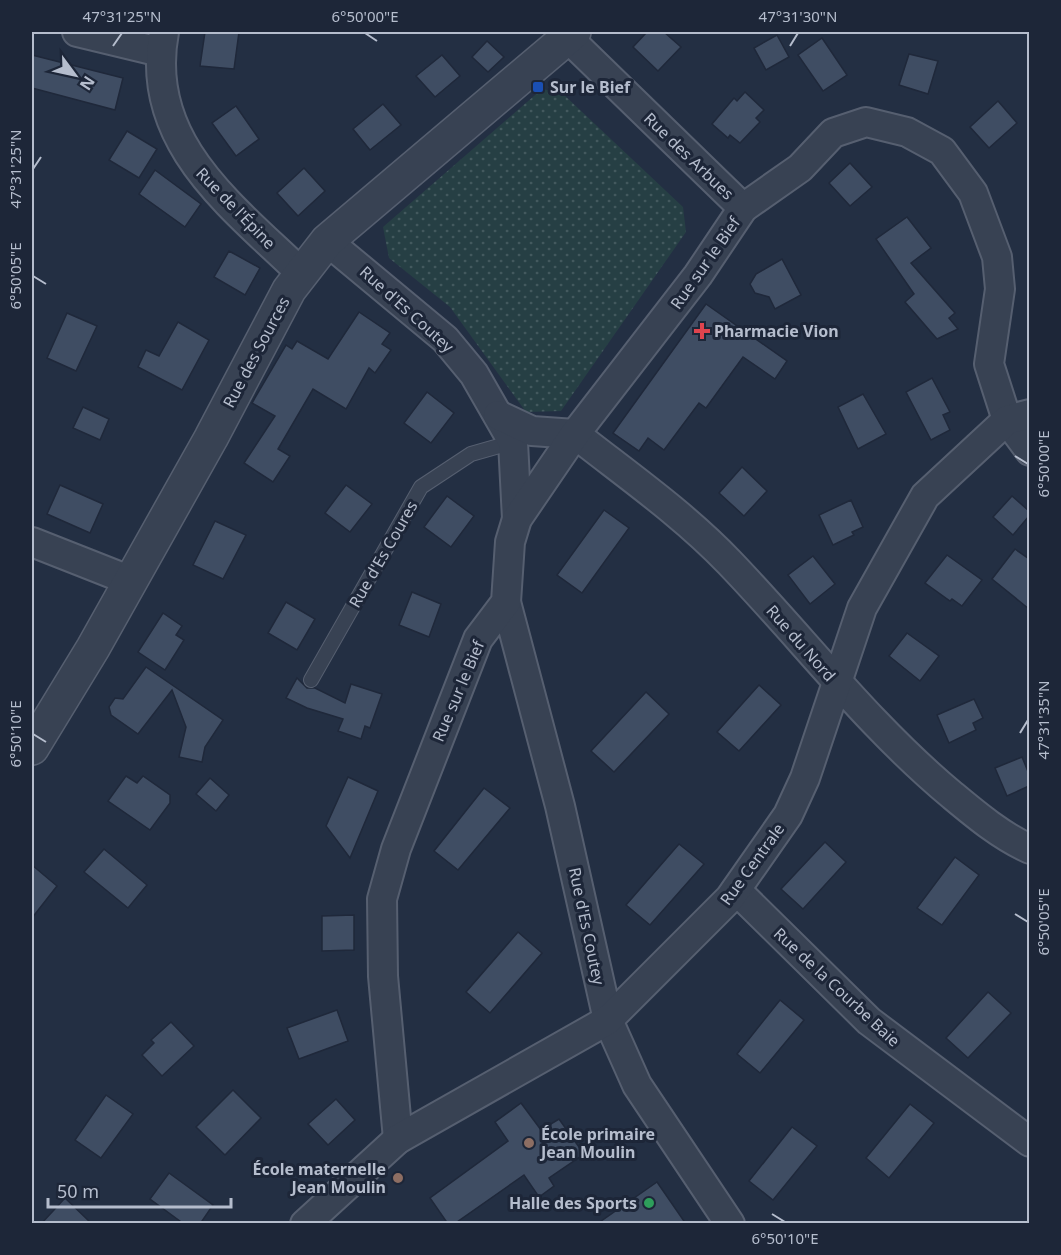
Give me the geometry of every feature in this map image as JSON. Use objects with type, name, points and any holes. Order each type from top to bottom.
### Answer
[{"type":"street","points":[[77,32],[162,42]]},
{"type":"street","name":"Rue des Arbues","points":[[571,35],[743,208],[800,168],[832,132],[866,122],[907,132],[942,151],[973,193],[997,257],[1000,289],[989,364],[1018,417],[1029,451]]},
{"type":"street","name":"Rue des Sources","points":[[32,748],[131,581],[289,290],[327,241],[571,35]]},
{"type":"street","name":"Rue de l'Épine","points":[[162,42],[161,84],[173,123],[191,160],[206,181],[302,274]]},
{"type":"street","name":"Rue sur le Bief","points":[[398,1139],[383,976],[382,899],[400,838],[478,639],[506,603],[510,542],[517,519],[575,434],[698,275],[743,208]]},
{"type":"street","name":"Rue d'Es Coutey","points":[[327,241],[446,339],[474,375],[513,442],[517,519]]},
{"type":"street","points":[[498,415],[532,431],[575,434]]},
{"type":"street","name":"Rue Centrale","points":[[305,1224],[398,1139],[608,1020],[736,890],[788,815],[806,778],[862,608],[925,496],[1018,417]]},
{"type":"street","name":"Rue du Nord","points":[[575,434],[654,495],[727,560],[836,683],[913,762],[974,813],[1029,849]]},
{"type":"street","points":[[32,542],[131,581]]},
{"type":"street","name":"Rue d'Es Coutey","points":[[506,603],[560,806],[608,1020],[637,1085],[730,1224]]},
{"type":"street","name":"Rue de la Courbe Baie","points":[[736,890],[869,1021],[1029,1142]]},
{"type":"lane","name":"Rue d'Es Coures","points":[[311,680],[422,487],[471,454],[513,442]]},
{"type":"green space","points":[[542,89],[562,93],[683,207],[686,232],[561,411],[526,412],[450,307],[389,258],[383,227]]},
{"type":"building","points":[[205,32],[239,32],[234,69],[200,66]]},
{"type":"building","points":[[647,32],[664,32],[681,47],[658,71],[633,47]]},
{"type":"building","points":[[777,35],[789,57],[766,70],[754,48]]},
{"type":"building","points":[[822,38],[847,75],[823,91],[798,55]]},
{"type":"building","points":[[487,41],[504,57],[488,72],[472,57]]},
{"type":"building","points":[[909,54],[938,61],[928,94],[899,85]]},
{"type":"building","points":[[32,55],[123,78],[115,110],[32,88]]},
{"type":"building","points":[[442,55],[460,76],[435,97],[416,76]]},
{"type":"building","points":[[745,92],[764,110],[756,118],[760,122],[740,143],[730,135],[728,138],[712,124],[734,98],[737,101]]},
{"type":"building","points":[[998,101],[1017,123],[989,148],[970,127]]},
{"type":"building","points":[[383,104],[401,125],[370,150],[353,129]]},
{"type":"building","points":[[236,106],[259,139],[236,156],[212,123]]},
{"type":"building","points":[[127,131],[157,149],[139,178],[109,160]]},
{"type":"building","points":[[850,163],[872,187],[850,206],[829,183]]},
{"type":"building","points":[[304,168],[325,191],[298,216],[277,193]]},
{"type":"building","points":[[155,170],[201,204],[185,227],[139,194]]},
{"type":"building","points":[[907,217],[931,248],[911,263],[955,313],[949,318],[958,329],[937,339],[905,302],[914,294],[876,239]]},
{"type":"building","points":[[229,251],[260,268],[245,295],[214,277]]},
{"type":"building","points":[[782,259],[801,295],[775,309],[769,297],[755,293],[750,284],[756,274]]},
{"type":"building","points":[[706,304],[787,361],[775,379],[743,357],[706,408],[699,403],[664,450],[648,438],[639,451],[613,433]]},
{"type":"building","points":[[359,312],[390,333],[382,344],[391,350],[375,373],[369,368],[346,409],[313,389],[278,449],[290,456],[273,482],[244,463],[275,416],[252,403],[286,345],[292,349],[297,341],[328,359]]},
{"type":"building","points":[[67,313],[97,326],[76,371],[47,358]]},
{"type":"building","points":[[178,322],[209,340],[182,390],[138,367],[146,350],[159,356]]},
{"type":"building","points":[[932,378],[950,412],[943,415],[950,430],[931,440],[906,392]]},
{"type":"building","points":[[427,392],[454,413],[431,443],[404,423]]},
{"type":"building","points":[[863,394],[886,434],[858,449],[838,407]]},
{"type":"building","points":[[83,407],[109,419],[100,440],[73,428]]},
{"type":"building","points":[[742,467],[767,491],[744,516],[719,493]]},
{"type":"building","points":[[60,485],[103,504],[90,533],[47,514]]},
{"type":"building","points":[[346,485],[372,504],[350,532],[325,513]]},
{"type":"building","points":[[447,496],[474,516],[451,547],[424,527]]},
{"type":"building","points":[[1012,496],[1029,511],[1029,516],[1013,535],[993,517]]},
{"type":"building","points":[[851,500],[863,527],[852,532],[854,535],[833,545],[819,515]]},
{"type":"building","points":[[604,510],[629,528],[582,593],[557,575]]},
{"type":"building","points":[[215,521],[246,535],[223,579],[193,565]]},
{"type":"building","points":[[1015,549],[1029,559],[1029,609],[992,579]]},
{"type":"building","points":[[947,555],[982,580],[962,606],[952,599],[950,601],[925,583]]},
{"type":"building","points":[[813,556],[835,584],[810,604],[788,575]]},
{"type":"building","points":[[412,592],[441,604],[429,637],[399,625]]},
{"type":"building","points":[[286,602],[315,619],[297,650],[268,633]]},
{"type":"building","points":[[163,613],[182,626],[176,635],[184,640],[165,670],[138,652]]},
{"type":"building","points":[[907,633],[939,656],[920,681],[889,656]]},
{"type":"building","points":[[146,667],[223,720],[205,747],[202,762],[179,757],[186,727],[172,690],[138,734],[111,715],[109,707],[115,698],[123,699]]},
{"type":"building","points":[[297,678],[307,688],[315,688],[345,703],[351,684],[382,694],[370,728],[365,726],[361,739],[338,731],[343,719],[307,708],[286,698]]},
{"type":"building","points":[[759,685],[781,705],[739,751],[717,732]]},
{"type":"building","points":[[646,692],[669,714],[614,772],[591,751]]},
{"type":"building","points":[[974,699],[983,718],[973,723],[976,730],[949,743],[937,715]]},
{"type":"building","points":[[1022,757],[1029,774],[1029,786],[1007,796],[995,768]]},
{"type":"building","points":[[126,776],[137,783],[143,776],[170,795],[170,803],[150,830],[108,801]]},
{"type":"building","points":[[348,777],[378,791],[350,858],[326,826]]},
{"type":"building","points":[[210,778],[229,795],[216,811],[196,794]]},
{"type":"building","points":[[484,788],[510,808],[458,870],[434,851]]},
{"type":"building","points":[[825,842],[846,862],[803,909],[781,889]]},
{"type":"building","points":[[679,844],[704,864],[650,925],[626,905]]},
{"type":"building","points":[[104,849],[147,885],[128,908],[84,872]]},
{"type":"building","points":[[955,857],[979,875],[942,925],[917,908]]},
{"type":"building","points":[[32,865],[57,886],[32,918]]},
{"type":"building","points":[[354,915],[354,950],[322,951],[322,916]]},
{"type":"building","points":[[518,932],[542,953],[490,1013],[466,992]]},
{"type":"building","points":[[988,992],[1011,1013],[968,1058],[946,1038]]},
{"type":"building","points":[[780,1000],[804,1020],[760,1073],[737,1054]]},
{"type":"building","points":[[337,1010],[348,1041],[299,1059],[287,1028]]},
{"type":"building","points":[[171,1022],[194,1046],[162,1076],[142,1055],[154,1043],[151,1040]]},
{"type":"building","points":[[233,1090],[261,1118],[225,1155],[196,1127]]},
{"type":"building","points":[[106,1095],[133,1114],[101,1158],[75,1140]]},
{"type":"building","points":[[336,1099],[355,1120],[328,1145],[308,1124]]},
{"type":"building","points":[[521,1103],[541,1130],[559,1119],[584,1154],[549,1178],[554,1186],[539,1197],[524,1175],[454,1224],[448,1224],[430,1198],[508,1141],[495,1122]]},
{"type":"building","points":[[910,1104],[934,1123],[889,1178],[866,1158]]},
{"type":"building","points":[[792,1127],[817,1146],[773,1200],[749,1181]]},
{"type":"building","points":[[169,1173],[213,1205],[200,1224],[184,1224],[150,1199]]},
{"type":"building","name":"Halle des Sports","points":[[657,1182],[686,1224],[597,1224]]},
{"type":"building","points":[[65,1198],[92,1224],[41,1224]]},
{"type":"place","name":"Sur le Bief","points":[[538,87]]},
{"type":"place","name":"Pharmacie Vion","points":[[702,331]]},
{"type":"place","name":"École primaire Jean Moulin","points":[[529,1143]]},
{"type":"place","name":"École maternelle Jean Moulin","points":[[398,1178]]},
{"type":"place","name":"Halle des Sports","points":[[649,1203]]}]
